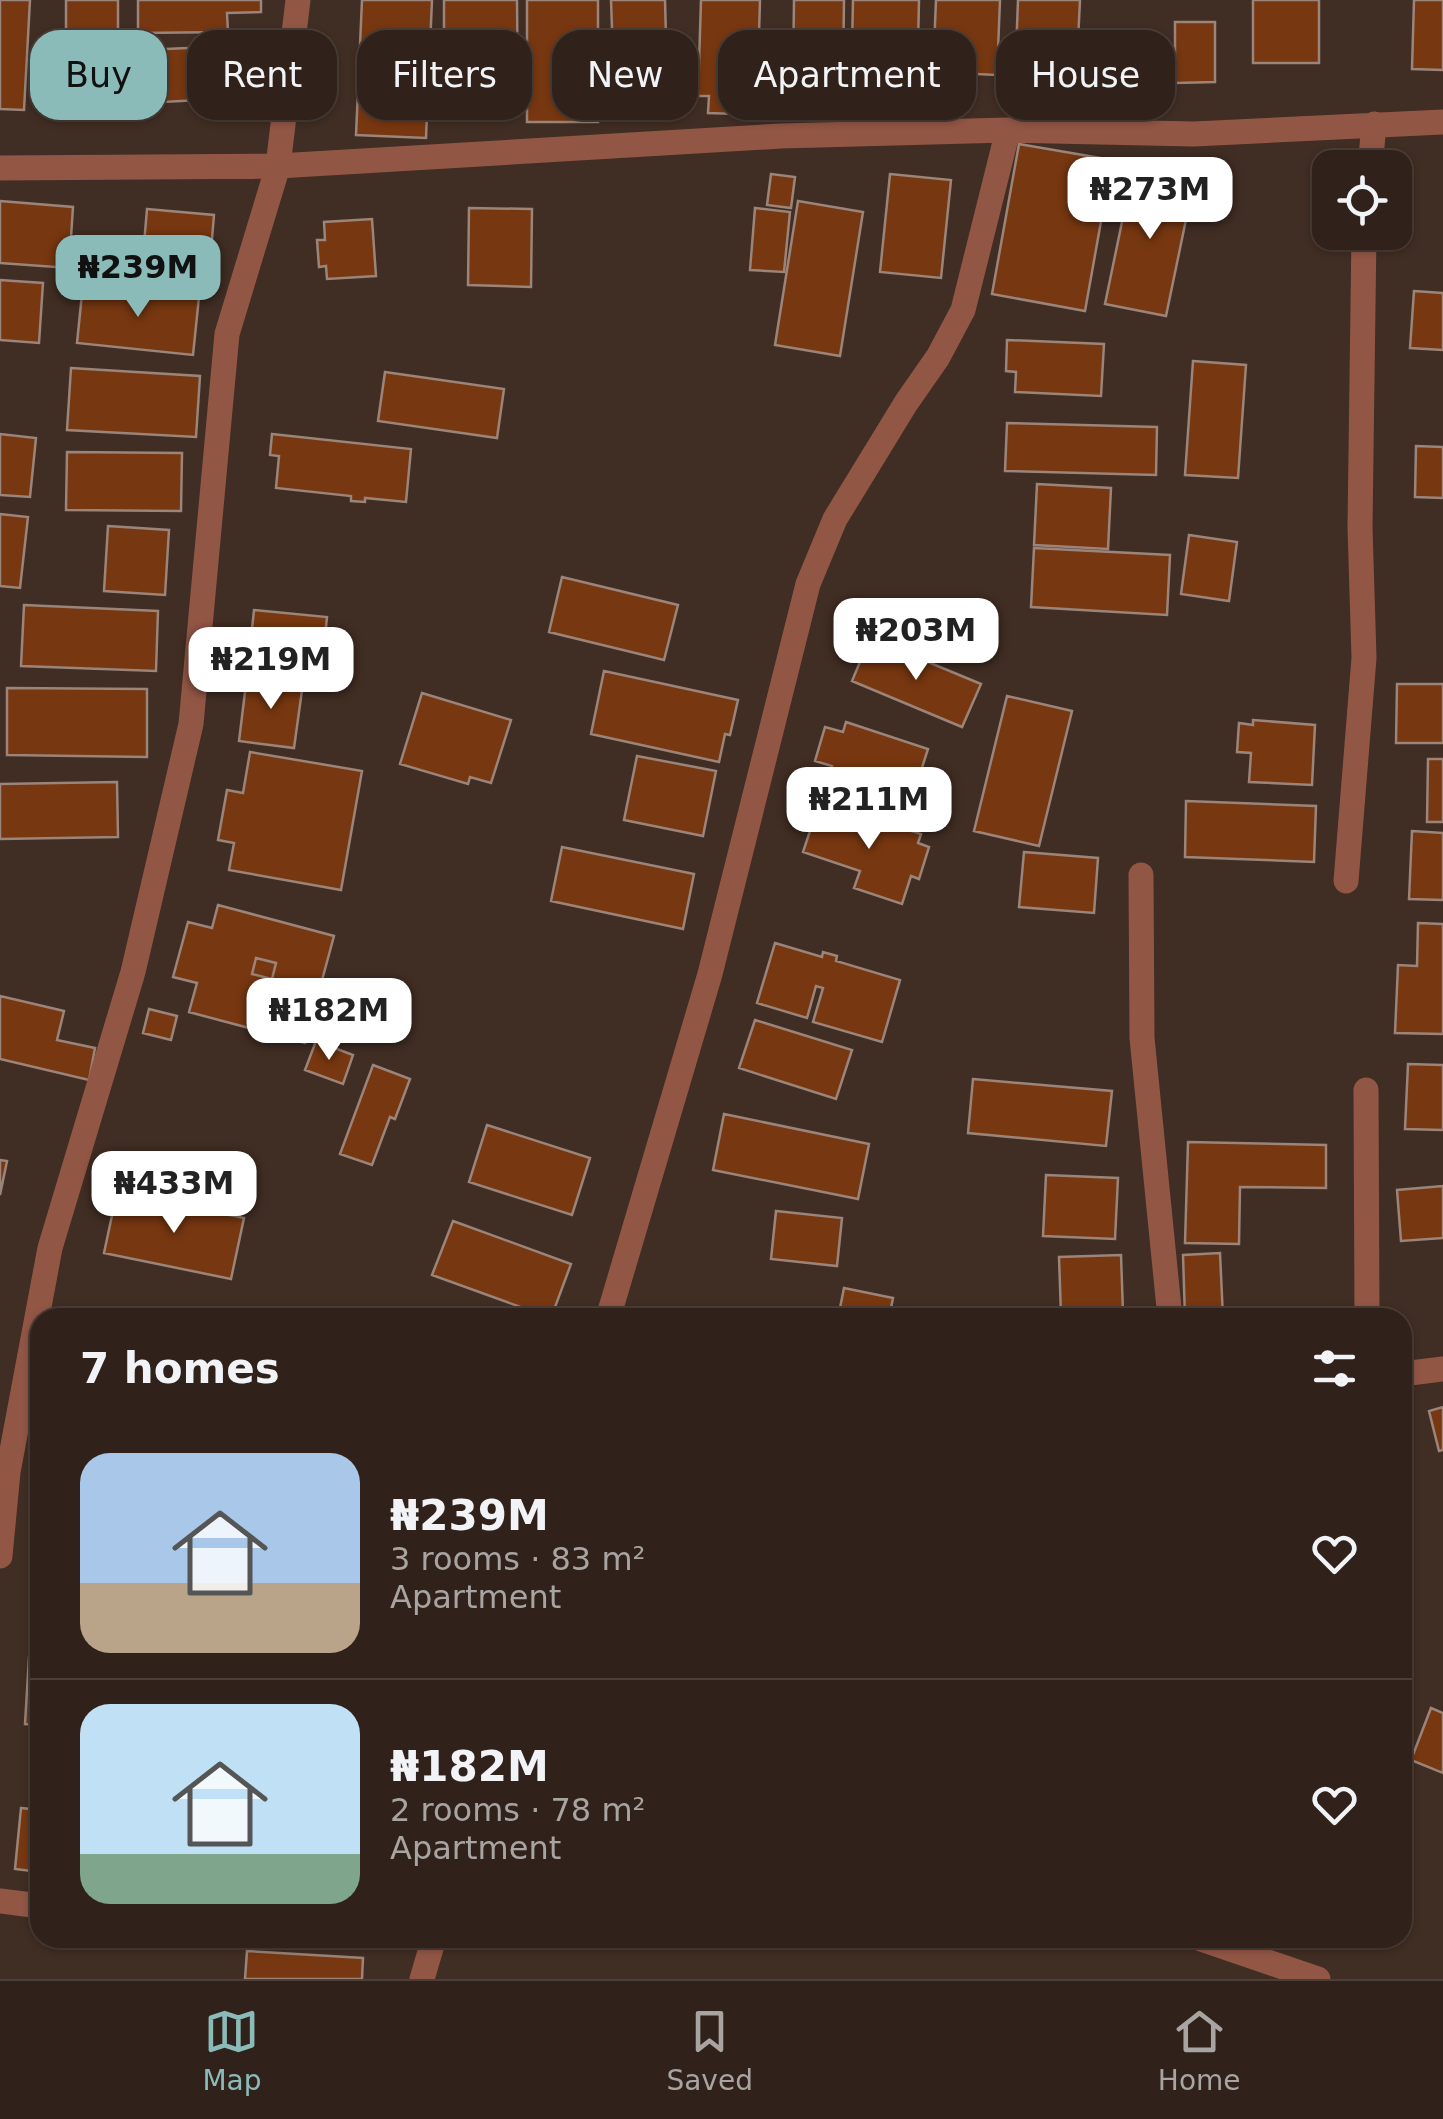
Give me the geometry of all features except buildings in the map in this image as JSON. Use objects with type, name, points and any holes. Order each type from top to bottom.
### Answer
[{"type":"street","points":[[39,1308],[50,1248],[133,972],[191,724],[227,334],[278,166],[298,0]]},
{"type":"street","points":[[0,168],[278,166],[781,136],[1008,130],[1194,134],[1443,122]]},
{"type":"street","points":[[1372,150],[1374,124]]},
{"type":"street","points":[[611,1308],[710,974],[808,584],[835,520],[938,357],[963,310],[1008,130]]},
{"type":"street","points":[[1346,881],[1364,658],[1360,527],[1364,250]]},
{"type":"street","points":[[1141,875],[1142,1038],[1169,1308]]},
{"type":"street","points":[[1366,1090],[1367,1308]]},
{"type":"street","points":[[0,1556],[8,1472],[30,1355]]},
{"type":"street","points":[[1412,1373],[1443,1369]]},
{"type":"street","points":[[0,1900],[30,1904]]},
{"type":"street","points":[[422,1979],[431,1948]]},
{"type":"street","points":[[1227,1948],[1318,1979]]}]
